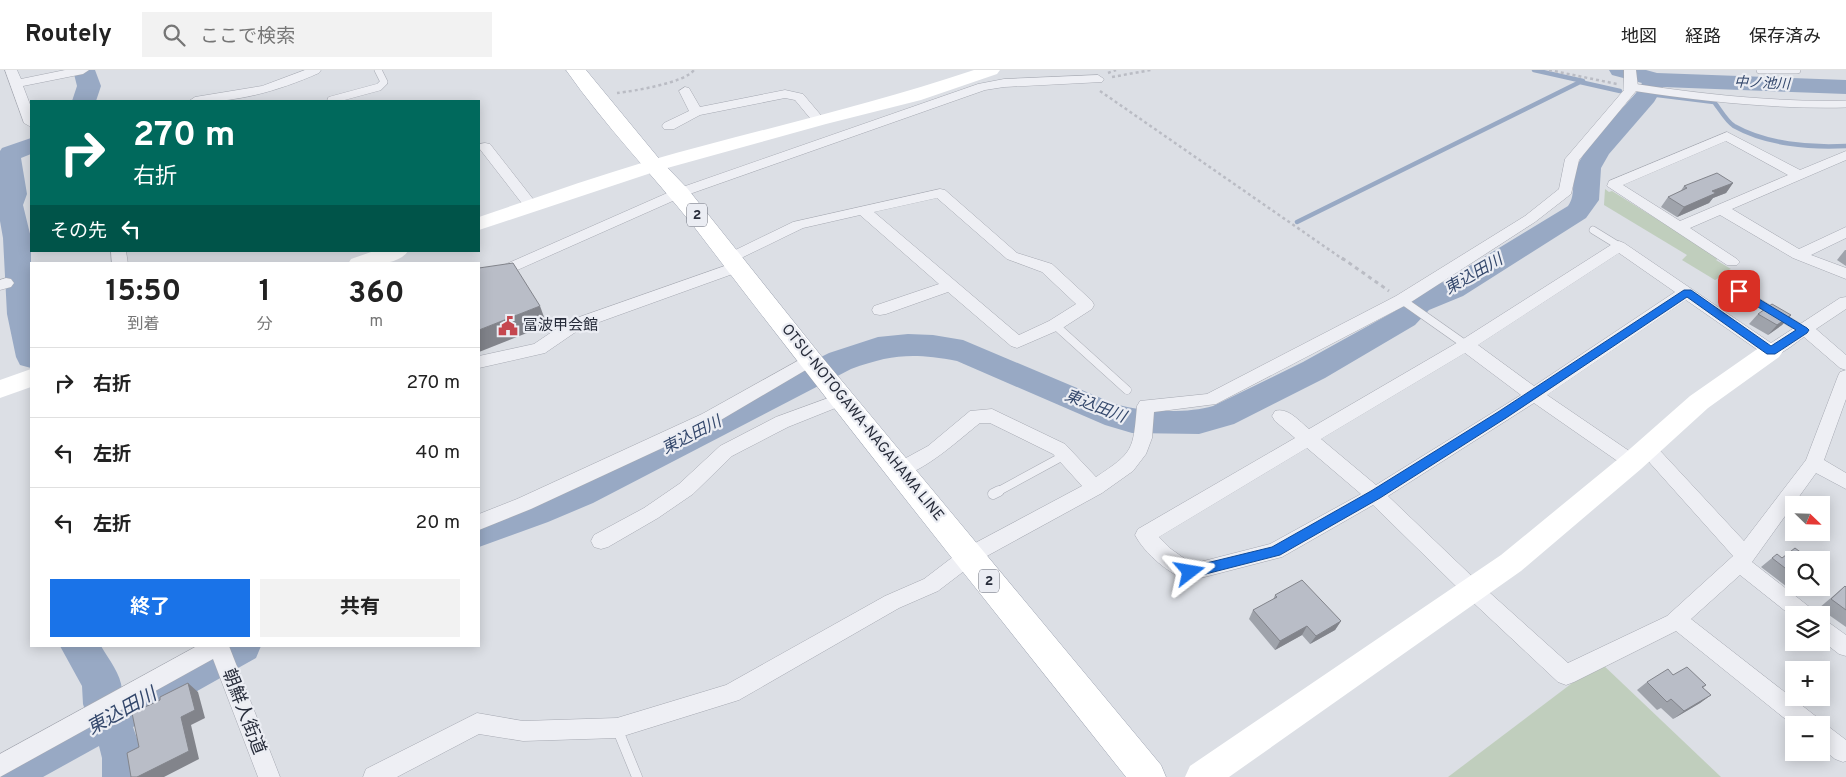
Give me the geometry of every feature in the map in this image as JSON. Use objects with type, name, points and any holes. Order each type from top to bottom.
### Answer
[{"type":"main road","name":"OTSU-NOTOGAWA-NAGAHAMA LINE","points":[[576,70],[653,166],[679,193],[824,377],[1148,777]]},
{"type":"street","points":[[11,70],[30,120]]},
{"type":"street","points":[[16,84],[82,70]]},
{"type":"street","points":[[201,100],[264,90],[281,85],[315,70]]},
{"type":"street","points":[[480,224],[653,166],[915,96],[991,70]]},
{"type":"street","points":[[480,282],[679,193],[982,87],[1004,83],[1098,79]]},
{"type":"street","points":[[374,777],[477,723],[523,731],[618,728],[731,693],[892,602],[930,585],[969,556],[1095,488],[1127,466],[1140,449],[1146,406],[1210,400],[1404,301],[1530,219],[1566,191],[1572,159],[1630,91],[1635,82]]},
{"type":"street","points":[[685,91],[696,112]]},
{"type":"street","points":[[670,126],[696,112],[785,94],[800,97],[820,120]]},
{"type":"street","points":[[1732,262],[1614,186],[1614,184],[1727,136],[1799,175]]},
{"type":"street","points":[[485,147],[532,206]]},
{"type":"street","points":[[1679,228],[1846,155]]},
{"type":"street","points":[[480,362],[539,350],[574,325],[733,262],[798,225],[863,210],[940,193],[1012,256],[1047,268],[1086,305],[1055,325],[1017,342],[863,210]]},
{"type":"street","points":[[1720,209],[1798,255],[1846,274]]},
{"type":"street","points":[[1798,255],[1846,232]]},
{"type":"street","points":[[1687,292],[1534,395],[1375,495],[1275,551],[1190,572],[1164,555],[1145,535],[1466,345],[1619,246],[1687,292],[1771,351]]},
{"type":"street","points":[[368,262],[389,257]]},
{"type":"street","points":[[880,310],[950,286]]},
{"type":"street","points":[[1201,777],[1511,563],[1700,402],[1771,351],[1846,302]]},
{"type":"street","points":[[1804,330],[1846,364]]},
{"type":"street","points":[[1466,345],[1534,395],[1639,455],[1742,560],[1795,606]]},
{"type":"street","points":[[1281,416],[1375,495],[1472,589],[1566,675],[1676,620],[1742,560],[1814,463],[1846,376]]},
{"type":"street","points":[[480,522],[708,419],[824,377]]},
{"type":"street","points":[[601,541],[650,513],[686,489],[726,451],[782,422],[824,377]]},
{"type":"street","points":[[0,389],[30,378]]},
{"type":"street","points":[[899,470],[934,451],[976,416],[992,416],[1059,449],[1095,488]]},
{"type":"street","points":[[1814,463],[1846,482]]},
{"type":"street","points":[[1676,620],[1799,716]]},
{"type":"street","points":[[1830,635],[1846,648]]},
{"type":"street","points":[[0,766],[220,652]]},
{"type":"street","name":"朝鮮人街道","points":[[220,652],[269,777]]},
{"type":"street","points":[[1830,740],[1845,751]]},
{"type":"lane","points":[[331,100],[378,87],[384,82],[378,70]]},
{"type":"lane","points":[[1760,70],[1797,70]]},
{"type":"lane","points":[[1635,82],[1657,91],[1720,100],[1781,105],[1846,104]]},
{"type":"lane","points":[[1593,230],[1619,246]]},
{"type":"lane","points":[[1723,281],[1804,330]]},
{"type":"lane","points":[[1404,301],[1466,345]]},
{"type":"lane","points":[[1055,325],[1127,390]]},
{"type":"lane","points":[[993,494],[1065,455]]},
{"type":"lane","points":[[618,728],[637,777]]},
{"type":"path","points":[[1116,70],[1098,79],[1096,87],[1404,301]]},
{"type":"path","points":[[1098,79],[1151,70]]},
{"type":"path","points":[[1549,70],[1635,82]]},
{"type":"path","points":[[616,93],[639,91],[661,86],[693,72]]},
{"type":"green space","points":[[1605,189],[1609,192],[1612,191],[1719,258],[1716,260],[1731,269],[1719,274],[1722,276],[1715,280],[1682,260],[1687,255],[1604,205]]},
{"type":"green space","points":[[1600,662],[1721,777],[1448,777]]},
{"type":"building","points":[[1717,173],[1733,183],[1712,191],[1716,193],[1684,207],[1668,197],[1687,188],[1684,186]]},
{"type":"building","points":[[513,263],[540,306],[480,330],[480,268]]},
{"type":"building","points":[[1772,304],[1791,315],[1777,325],[1758,314]]},
{"type":"building","points":[[1777,554],[1782,558],[1785,556],[1785,568],[1772,558]]},
{"type":"building","points":[[1302,580],[1341,621],[1316,636],[1307,626],[1280,641],[1253,610]]},
{"type":"building","points":[[1846,587],[1846,610],[1831,599]]},
{"type":"building","points":[[1687,667],[1706,685],[1702,687],[1711,695],[1684,711],[1671,699],[1667,702],[1647,682],[1668,669],[1673,675]]},
{"type":"building","points":[[188,683],[195,710],[181,717],[189,751],[137,777],[131,777],[127,753],[139,747],[132,713],[160,700],[160,697]]},
{"type":"waterway","points":[[84,70],[89,86],[84,100]]},
{"type":"waterway","points":[[1534,70],[1583,81]]},
{"type":"waterway","name":"中ノ池川","points":[[1620,70],[1656,80]]},
{"type":"waterway","name":"東込田川","points":[[480,532],[536,512],[581,493],[840,361],[878,348],[908,345],[933,346],[963,351],[1105,413],[1132,421],[1199,422],[1223,415],[1314,370],[1405,318],[1419,303],[1453,289],[1577,212],[1586,200],[1588,168],[1598,151],[1646,97],[1656,80]]},
{"type":"waterway","name":"中ノ池川","points":[[1656,80],[1846,87]]},
{"type":"waterway","points":[[1297,222],[1580,82],[1620,91]]},
{"type":"waterway","points":[[1641,93],[1714,102],[1734,126],[1774,141],[1788,144],[1846,146]]},
{"type":"waterway","points":[[30,145],[11,153],[8,158],[14,194],[10,205],[17,238],[22,314],[30,352]]},
{"type":"waterway","points":[[80,647],[102,683],[103,704]]},
{"type":"waterway","name":"東込田川","points":[[2,777],[240,647]]},
{"type":"waterway","points":[[117,736],[123,758],[123,777]]},
{"type":"place","name":"冨波甲会館","points":[[508,326]]},
{"type":"route","points":[[1190,572],[1275,551],[1375,495],[1534,395],[1687,292],[1771,351],[1804,330],[1739,291]]}]
